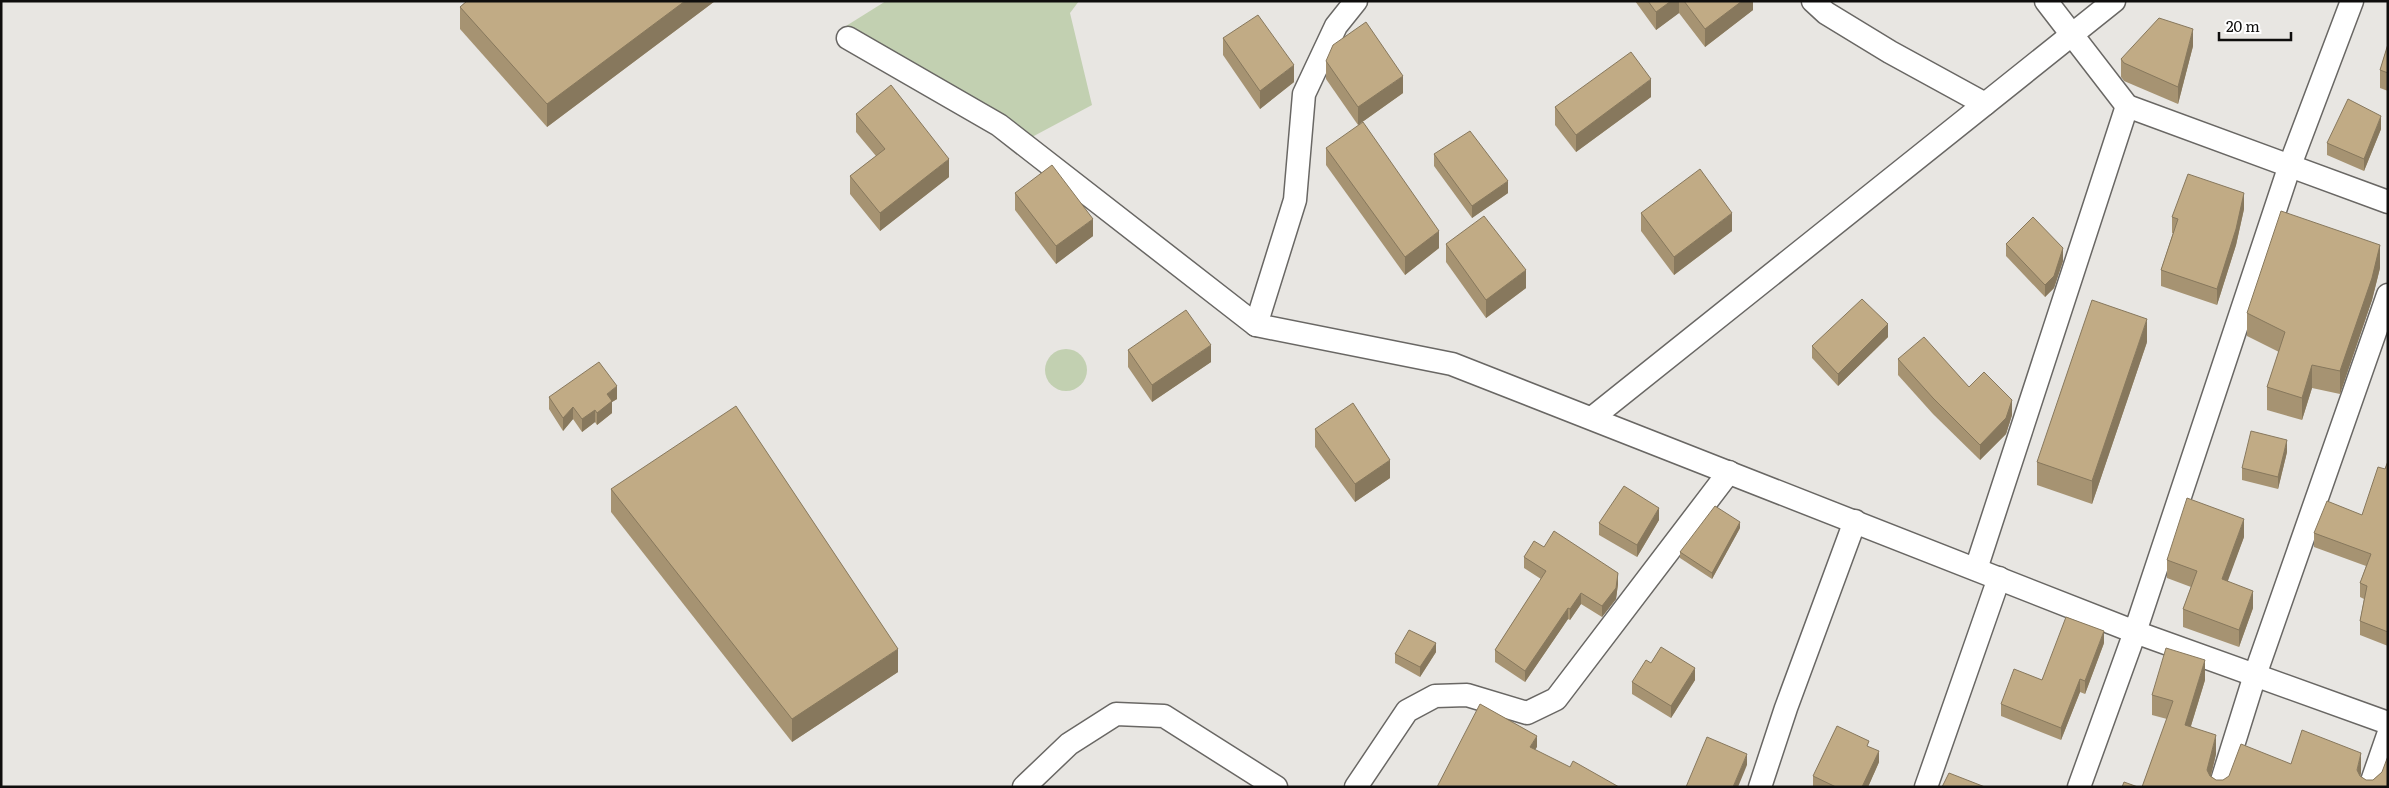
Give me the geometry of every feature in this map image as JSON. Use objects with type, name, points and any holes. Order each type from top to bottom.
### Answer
[{"type":"street","points":[[1256,325],[1295,200],[1304,94],[1336,26],[1356,1]]},
{"type":"street","points":[[1813,1],[1826,13],[1890,52],[1985,104]]},
{"type":"street","points":[[2046,1],[2071,36],[2127,106],[2388,202]]},
{"type":"street","points":[[1592,418],[2114,1]]},
{"type":"street","points":[[2079,787],[2135,632],[2290,165],[2352,1]]},
{"type":"street","points":[[848,38],[999,125],[1256,325],[1452,364],[2135,632],[2388,723]]},
{"type":"street","points":[[1976,569],[2127,106]]},
{"type":"street","points":[[2220,787],[2255,675],[2388,295]]},
{"type":"street","points":[[1356,787],[1407,711],[1435,696],[1467,695],[1527,713],[1556,699],[1729,472]]},
{"type":"street","points":[[1760,787],[1786,708],[1855,522]]},
{"type":"street","points":[[1926,787],[1999,578]]},
{"type":"street","points":[[1024,787],[1069,744],[1116,714],[1164,716],[1276,787]]},
{"type":"street","points":[[2370,787],[2388,735]]},
{"type":"green space","points":[[886,1],[1079,1],[1070,13],[1092,105],[1032,137],[846,26]]},
{"type":"green space","points":[[1070,349],[1078,352],[1084,358],[1087,370],[1084,382],[1078,388],[1062,391],[1054,388],[1048,382],[1045,366],[1048,358],[1054,352]]},
{"type":"building","points":[[467,1],[685,1],[547,104],[460,7]]},
{"type":"building","points":[[1648,1],[1671,1],[1656,12]]},
{"type":"building","points":[[1684,1],[1742,1],[1705,29]]},
{"type":"building","points":[[1258,15],[1294,65],[1260,91],[1223,38]]},
{"type":"building","points":[[2159,18],[2193,29],[2178,87],[2124,63],[2121,59]]},
{"type":"building","points":[[1366,22],[1403,76],[1358,107],[1326,61],[1333,45]]},
{"type":"building","points":[[2388,44],[2388,73],[2380,70]]},
{"type":"building","points":[[1631,52],[1651,79],[1576,135],[1555,107]]},
{"type":"building","points":[[891,85],[949,159],[880,213],[850,176],[885,149],[856,114]]},
{"type":"building","points":[[2348,99],[2381,116],[2364,159],[2327,143]]},
{"type":"building","points":[[1363,122],[1439,231],[1405,257],[1326,148]]},
{"type":"building","points":[[1470,131],[1508,181],[1472,206],[1434,154]]},
{"type":"building","points":[[1052,165],[1093,219],[1056,246],[1015,193]]},
{"type":"building","points":[[1700,169],[1732,213],[1674,257],[1641,213]]},
{"type":"building","points":[[2188,174],[2244,193],[2236,229],[2217,289],[2161,270],[2178,219],[2172,217]]},
{"type":"building","points":[[2281,211],[2380,245],[2372,278],[2340,371],[2312,365],[2302,398],[2267,387],[2285,332],[2247,313]]},
{"type":"building","points":[[1484,216],[1526,270],[1486,300],[1446,244]]},
{"type":"building","points":[[2033,217],[2063,248],[2054,276],[2045,285],[2006,244]]},
{"type":"building","points":[[1862,299],[1888,324],[1838,374],[1812,346]]},
{"type":"building","points":[[2092,300],[2147,319],[2092,481],[2037,462]]},
{"type":"building","points":[[1186,310],[1211,345],[1152,385],[1128,350]]},
{"type":"building","points":[[1924,337],[1969,387],[1984,372],[2012,400],[2006,418],[1980,445],[1933,398],[1898,359]]},
{"type":"building","points":[[599,362],[617,386],[607,394],[612,401],[597,413],[595,410],[582,419],[573,407],[563,418],[549,397]]},
{"type":"building","points":[[1353,403],[1390,460],[1355,484],[1315,429]]},
{"type":"building","points":[[736,406],[898,649],[792,719],[611,489]]},
{"type":"building","points":[[2251,431],[2287,440],[2278,477],[2242,468]]},
{"type":"building","points":[[2388,461],[2388,632],[2360,621],[2367,586],[2360,583],[2371,554],[2314,533],[2327,501],[2362,515],[2378,467],[2385,469]]},
{"type":"building","points":[[1624,486],[1659,508],[1637,545],[1599,523]]},
{"type":"building","points":[[2187,498],[2244,519],[2222,579],[2253,591],[2239,630],[2183,609],[2197,571],[2167,560]]},
{"type":"building","points":[[1715,506],[1740,522],[1712,573],[1680,552]]},
{"type":"building","points":[[1554,531],[1618,573],[1616,588],[1602,606],[1581,593],[1570,609],[1568,608],[1525,671],[1495,650],[1546,571],[1524,557],[1534,541],[1544,547]]},
{"type":"building","points":[[2066,617],[2104,631],[2085,681],[2080,679],[2061,728],[2001,704],[2014,669],[2042,680]]},
{"type":"building","points":[[1409,630],[1436,643],[1420,667],[1395,654]]},
{"type":"building","points":[[1661,647],[1695,668],[1671,706],[1632,682],[1646,660],[1651,663]]},
{"type":"building","points":[[2166,648],[2205,660],[2185,725],[2216,735],[2207,770],[2210,776],[2216,780],[2223,780],[2229,776],[2241,744],[2291,764],[2302,730],[2361,753],[2357,770],[2360,776],[2366,780],[2373,780],[2382,772],[2388,756],[2388,787],[2142,787],[2173,701],[2152,695]]},
{"type":"building","points":[[1480,704],[1537,736],[1530,747],[1570,767],[1573,761],[1619,787],[1437,787]]},
{"type":"building","points":[[1837,726],[1869,741],[1867,746],[1879,751],[1862,787],[1836,787],[1813,776]]},
{"type":"building","points":[[1707,737],[1747,754],[1733,787],[1686,787]]},
{"type":"building","points":[[1949,773],[1985,787],[1942,787]]},
{"type":"building","points":[[2124,782],[2138,787],[2122,787]]}]
